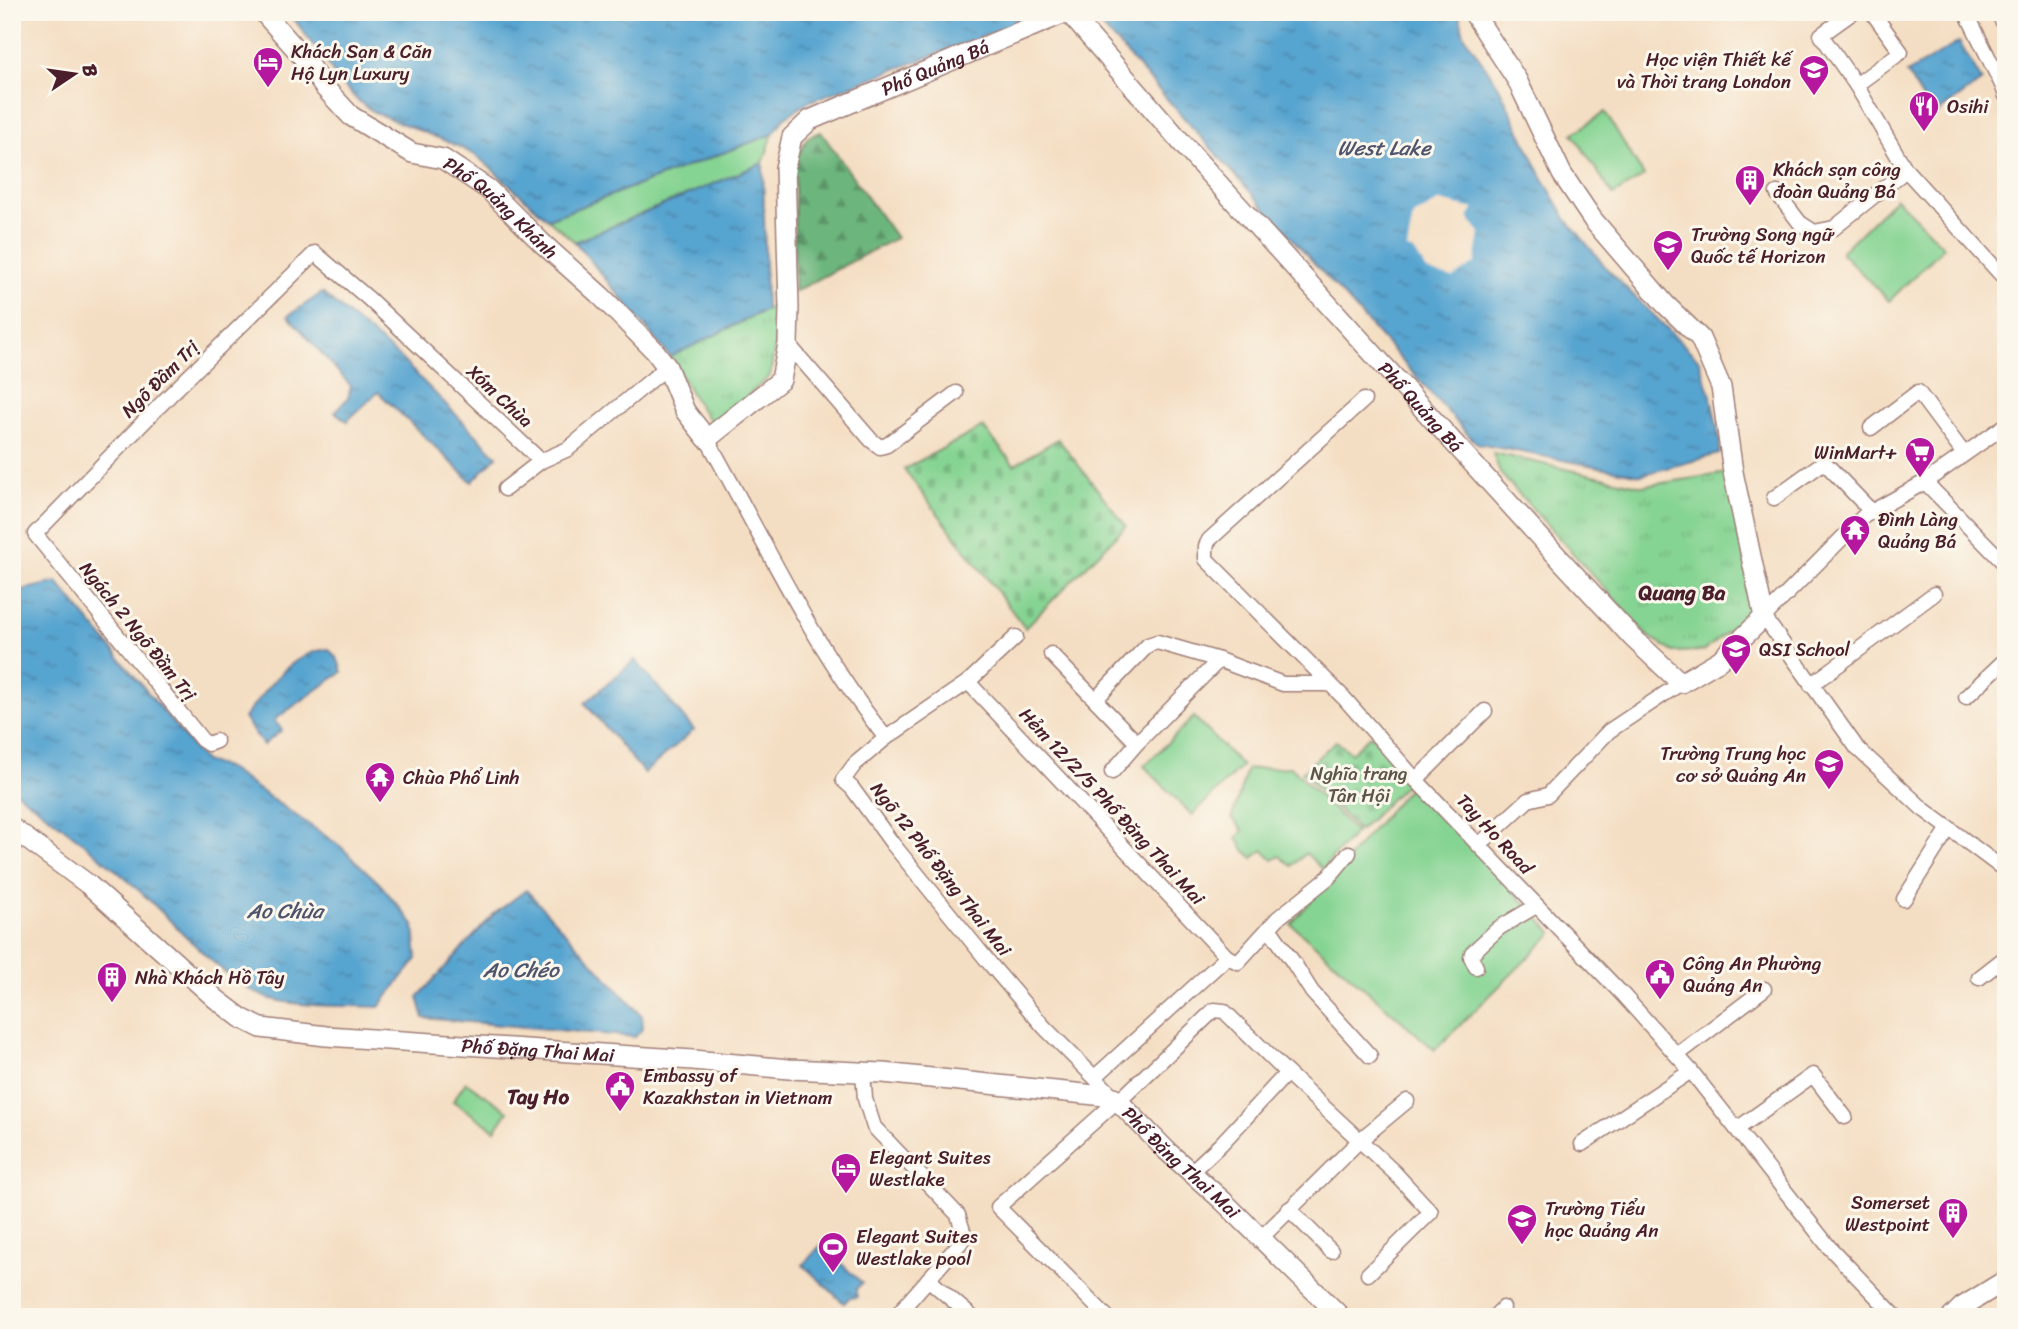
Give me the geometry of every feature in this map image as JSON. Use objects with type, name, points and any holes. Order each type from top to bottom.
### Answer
[{"type":"street","name":"Phố Quảng Khánh","points":[[263,12],[351,116],[412,153],[443,159],[488,188],[541,243],[654,350],[667,367],[685,411],[707,439]]},
{"type":"street","points":[[1476,12],[1476,17],[1517,80],[1562,174],[1593,220],[1665,303],[1700,338],[1721,387],[1733,472],[1764,617],[1857,748],[1883,764],[1923,809],[2006,872]]},
{"type":"street","points":[[1853,12],[1821,35],[1856,85],[1906,170],[2006,280]]},
{"type":"street","points":[[1856,85],[1901,52],[1872,12]]},
{"type":"street","points":[[1966,12],[2006,96]]},
{"type":"street","points":[[2000,12],[2006,22]]},
{"type":"street","name":"Phố Quảng Bá","points":[[707,439],[781,380],[788,344],[789,305],[785,168],[793,137],[810,120],[1062,14],[1071,15],[1195,158],[1546,544],[1633,638],[1681,683]]},
{"type":"street","points":[[1777,193],[1800,223],[1814,232],[1834,228],[1906,170]]},
{"type":"street","name":"Xóm Chùa","points":[[315,253],[369,299],[541,461]]},
{"type":"street","name":"Ngõ Đầm Trị","points":[[35,534],[170,395],[315,253]]},
{"type":"street","points":[[788,344],[880,447],[887,445],[956,393]]},
{"type":"street","points":[[505,489],[541,461],[568,449],[667,367]]},
{"type":"street","points":[[1871,428],[1918,392],[1964,454]]},
{"type":"street","name":"Tay Ho Road","points":[[1364,400],[1209,540],[1206,559],[1330,684],[1416,780],[1623,995],[1691,1072],[1829,1247],[1896,1317]]},
{"type":"street","points":[[1480,844],[1528,800],[1548,795],[1609,731],[1720,660],[1864,516],[1925,482],[2006,425]]},
{"type":"street","points":[[707,439],[809,624],[852,694],[886,738],[968,682],[1016,637]]},
{"type":"street","points":[[1774,498],[1824,462],[1872,512]]},
{"type":"street","points":[[1925,482],[2006,565]]},
{"type":"street","name":"Ngách 2 Ngõ Đầm Trị","points":[[35,534],[202,740],[208,744],[216,741]]},
{"type":"street","points":[[1811,685],[1934,594]]},
{"type":"street","points":[[1096,699],[1153,643],[1219,660],[1283,684],[1330,684]]},
{"type":"street","points":[[1051,654],[1137,743]]},
{"type":"street","points":[[1966,696],[2006,659]]},
{"type":"street","points":[[1112,772],[1219,660]]},
{"type":"street","name":"Hẻm 12/2/5 Phố Đặng Thai Mai","points":[[968,682],[1227,957]]},
{"type":"street","points":[[1416,780],[1485,711]]},
{"type":"street","name":"Ngõ 12 Phố Đặng Thai Mai","points":[[886,738],[855,764],[843,780],[990,965],[1045,1028],[1117,1100]]},
{"type":"street","name":"Phố Đặng Thai Mai","points":[[12,828],[89,885],[216,999],[241,1018],[261,1028],[326,1036],[863,1072],[1022,1086],[1117,1100],[1167,1152],[1340,1317]]},
{"type":"street","points":[[1904,899],[1949,828]]},
{"type":"street","points":[[1095,1077],[1227,957],[1238,962],[1269,928],[1329,877],[1349,853]]},
{"type":"street","points":[[1476,967],[1472,961],[1472,953],[1499,928],[1536,906]]},
{"type":"street","points":[[1269,928],[1312,992],[1370,1056]]},
{"type":"street","points":[[1979,978],[2006,957]]},
{"type":"street","points":[[1677,1055],[1764,989]]},
{"type":"street","points":[[1107,1317],[998,1207],[1218,1008],[1224,1010],[1248,1032],[1287,1073],[1395,1173],[1431,1212],[1368,1274]]},
{"type":"street","points":[[863,1072],[864,1100],[874,1127],[958,1215],[962,1231],[961,1242],[895,1317]]},
{"type":"street","points":[[1582,1144],[1691,1072]]},
{"type":"street","points":[[1191,1172],[1287,1073]]},
{"type":"street","points":[[1737,1129],[1813,1074],[1845,1117]]},
{"type":"street","points":[[1260,1239],[1360,1140],[1407,1101]]},
{"type":"street","points":[[1289,1209],[1331,1251]]},
{"type":"street","points":[[928,1279],[972,1317]]},
{"type":"street","points":[[1952,1317],[1962,1307],[2006,1280]]},
{"type":"green space","points":[[1605,112],[1644,176],[1613,195],[1573,134]]},
{"type":"green space","points":[[821,132],[896,238],[794,292],[795,160],[808,137]]},
{"type":"green space","points":[[773,134],[763,163],[575,242],[548,219]]},
{"type":"green space","points":[[1896,198],[1944,247],[1889,301],[1841,252]]},
{"type":"green space","points":[[782,302],[770,376],[713,426],[670,357]]},
{"type":"green space","points":[[983,427],[1014,465],[1058,439],[1126,526],[1025,628],[904,469]]},
{"type":"green space","points":[[1493,453],[1643,486],[1728,473],[1754,608],[1704,651],[1673,652],[1647,635],[1500,473]]},
{"type":"green space","points":[[1194,717],[1242,766],[1192,815],[1144,766]]},
{"type":"green space","name":"Nghĩa trang Tân Hội","points":[[1371,735],[1411,779],[1359,831],[1302,772],[1336,741],[1351,753]]},
{"type":"green space","points":[[1291,767],[1356,832],[1322,869],[1306,853],[1292,866],[1280,856],[1273,860],[1263,850],[1253,858],[1237,838],[1243,830],[1232,818],[1247,769]]},
{"type":"green space","points":[[1412,784],[1553,933],[1435,1050],[1291,924]]},
{"type":"green space","points":[[466,1082],[508,1111],[495,1130],[453,1101]]},
{"type":"water","points":[[289,12],[1049,12],[810,101],[785,117],[773,134],[548,219],[477,156],[374,112],[357,100],[338,79]]},
{"type":"water","name":"West Lake","points":[[1089,12],[1459,12],[1464,35],[1499,87],[1541,175],[1567,220],[1608,270],[1699,360],[1710,392],[1720,441],[1719,454],[1641,475],[1479,444]]},
{"type":"water","points":[[1959,42],[1982,81],[1933,116],[1907,73]]},
{"type":"water","points":[[763,163],[766,310],[670,357],[575,242]]},
{"type":"water","points":[[322,293],[399,357],[497,456],[472,482],[378,392],[347,421],[335,412],[348,398],[351,386],[288,316]]},
{"type":"water","name":"Ao Chùa","points":[[57,582],[204,761],[227,768],[340,846],[380,884],[414,925],[417,959],[379,1007],[275,1000],[248,988],[217,965],[113,868],[12,789],[12,592]]},
{"type":"water","points":[[329,649],[338,660],[342,672],[274,720],[282,730],[263,745],[244,718],[270,685],[291,665],[302,657]]},
{"type":"water","points":[[635,660],[694,730],[644,773],[585,703]]},
{"type":"water","name":"Ao Chéo","points":[[526,890],[642,1016],[643,1028],[635,1037],[424,1018],[418,997],[494,914]]},
{"type":"water","name":"Elegant Suites Westlake pool","points":[[821,1245],[862,1283],[857,1288],[857,1297],[849,1298],[844,1303],[803,1265]]},
{"type":"pier","points":[[1440,201],[1474,209],[1468,217],[1480,233],[1475,263],[1453,278],[1427,271],[1414,251],[1407,249],[1413,216]]},
{"type":"place","name":"Khách Sạn & Căn Hộ Lyn Luxury","points":[[268,89]]},
{"type":"place","name":"Học viện Thiết kế và Thời trang London","points":[[1814,97]]},
{"type":"place","name":"Osihi","points":[[1924,133]]},
{"type":"place","name":"Khách sạn công đoàn Quảng Bá","points":[[1750,207]]},
{"type":"place","name":"Trường Song ngữ Quốc tế Horizon","points":[[1668,272]]},
{"type":"place","name":"WinMart+","points":[[1920,479]]},
{"type":"place","name":"Đình Làng Quảng Bá","points":[[1855,557]]},
{"type":"place","name":"QSI School","points":[[1736,676]]},
{"type":"place","name":"Trường Trung học cơ sở Quảng An","points":[[1829,791]]},
{"type":"place","name":"Chùa Phổ Linh","points":[[380,804]]},
{"type":"place","name":"Công An Phường Quảng An","points":[[1660,1001]]},
{"type":"place","name":"Nhà Khách Hồ Tây","points":[[112,1004]]},
{"type":"place","name":"Embassy of Kazakhstan in Vietnam","points":[[620,1113]]},
{"type":"place","name":"Elegant Suites Westlake","points":[[846,1195]]},
{"type":"place","name":"Somerset Westpoint","points":[[1953,1240]]},
{"type":"place","name":"Trường Tiểu học Quảng An","points":[[1522,1246]]},
{"type":"place","name":"Elegant Suites Westlake pool","points":[[833,1274]]},
{"type":"district","name":"Quang Ba","points":[[1682,593]]},
{"type":"district","name":"Tay Ho","points":[[538,1097]]}]
